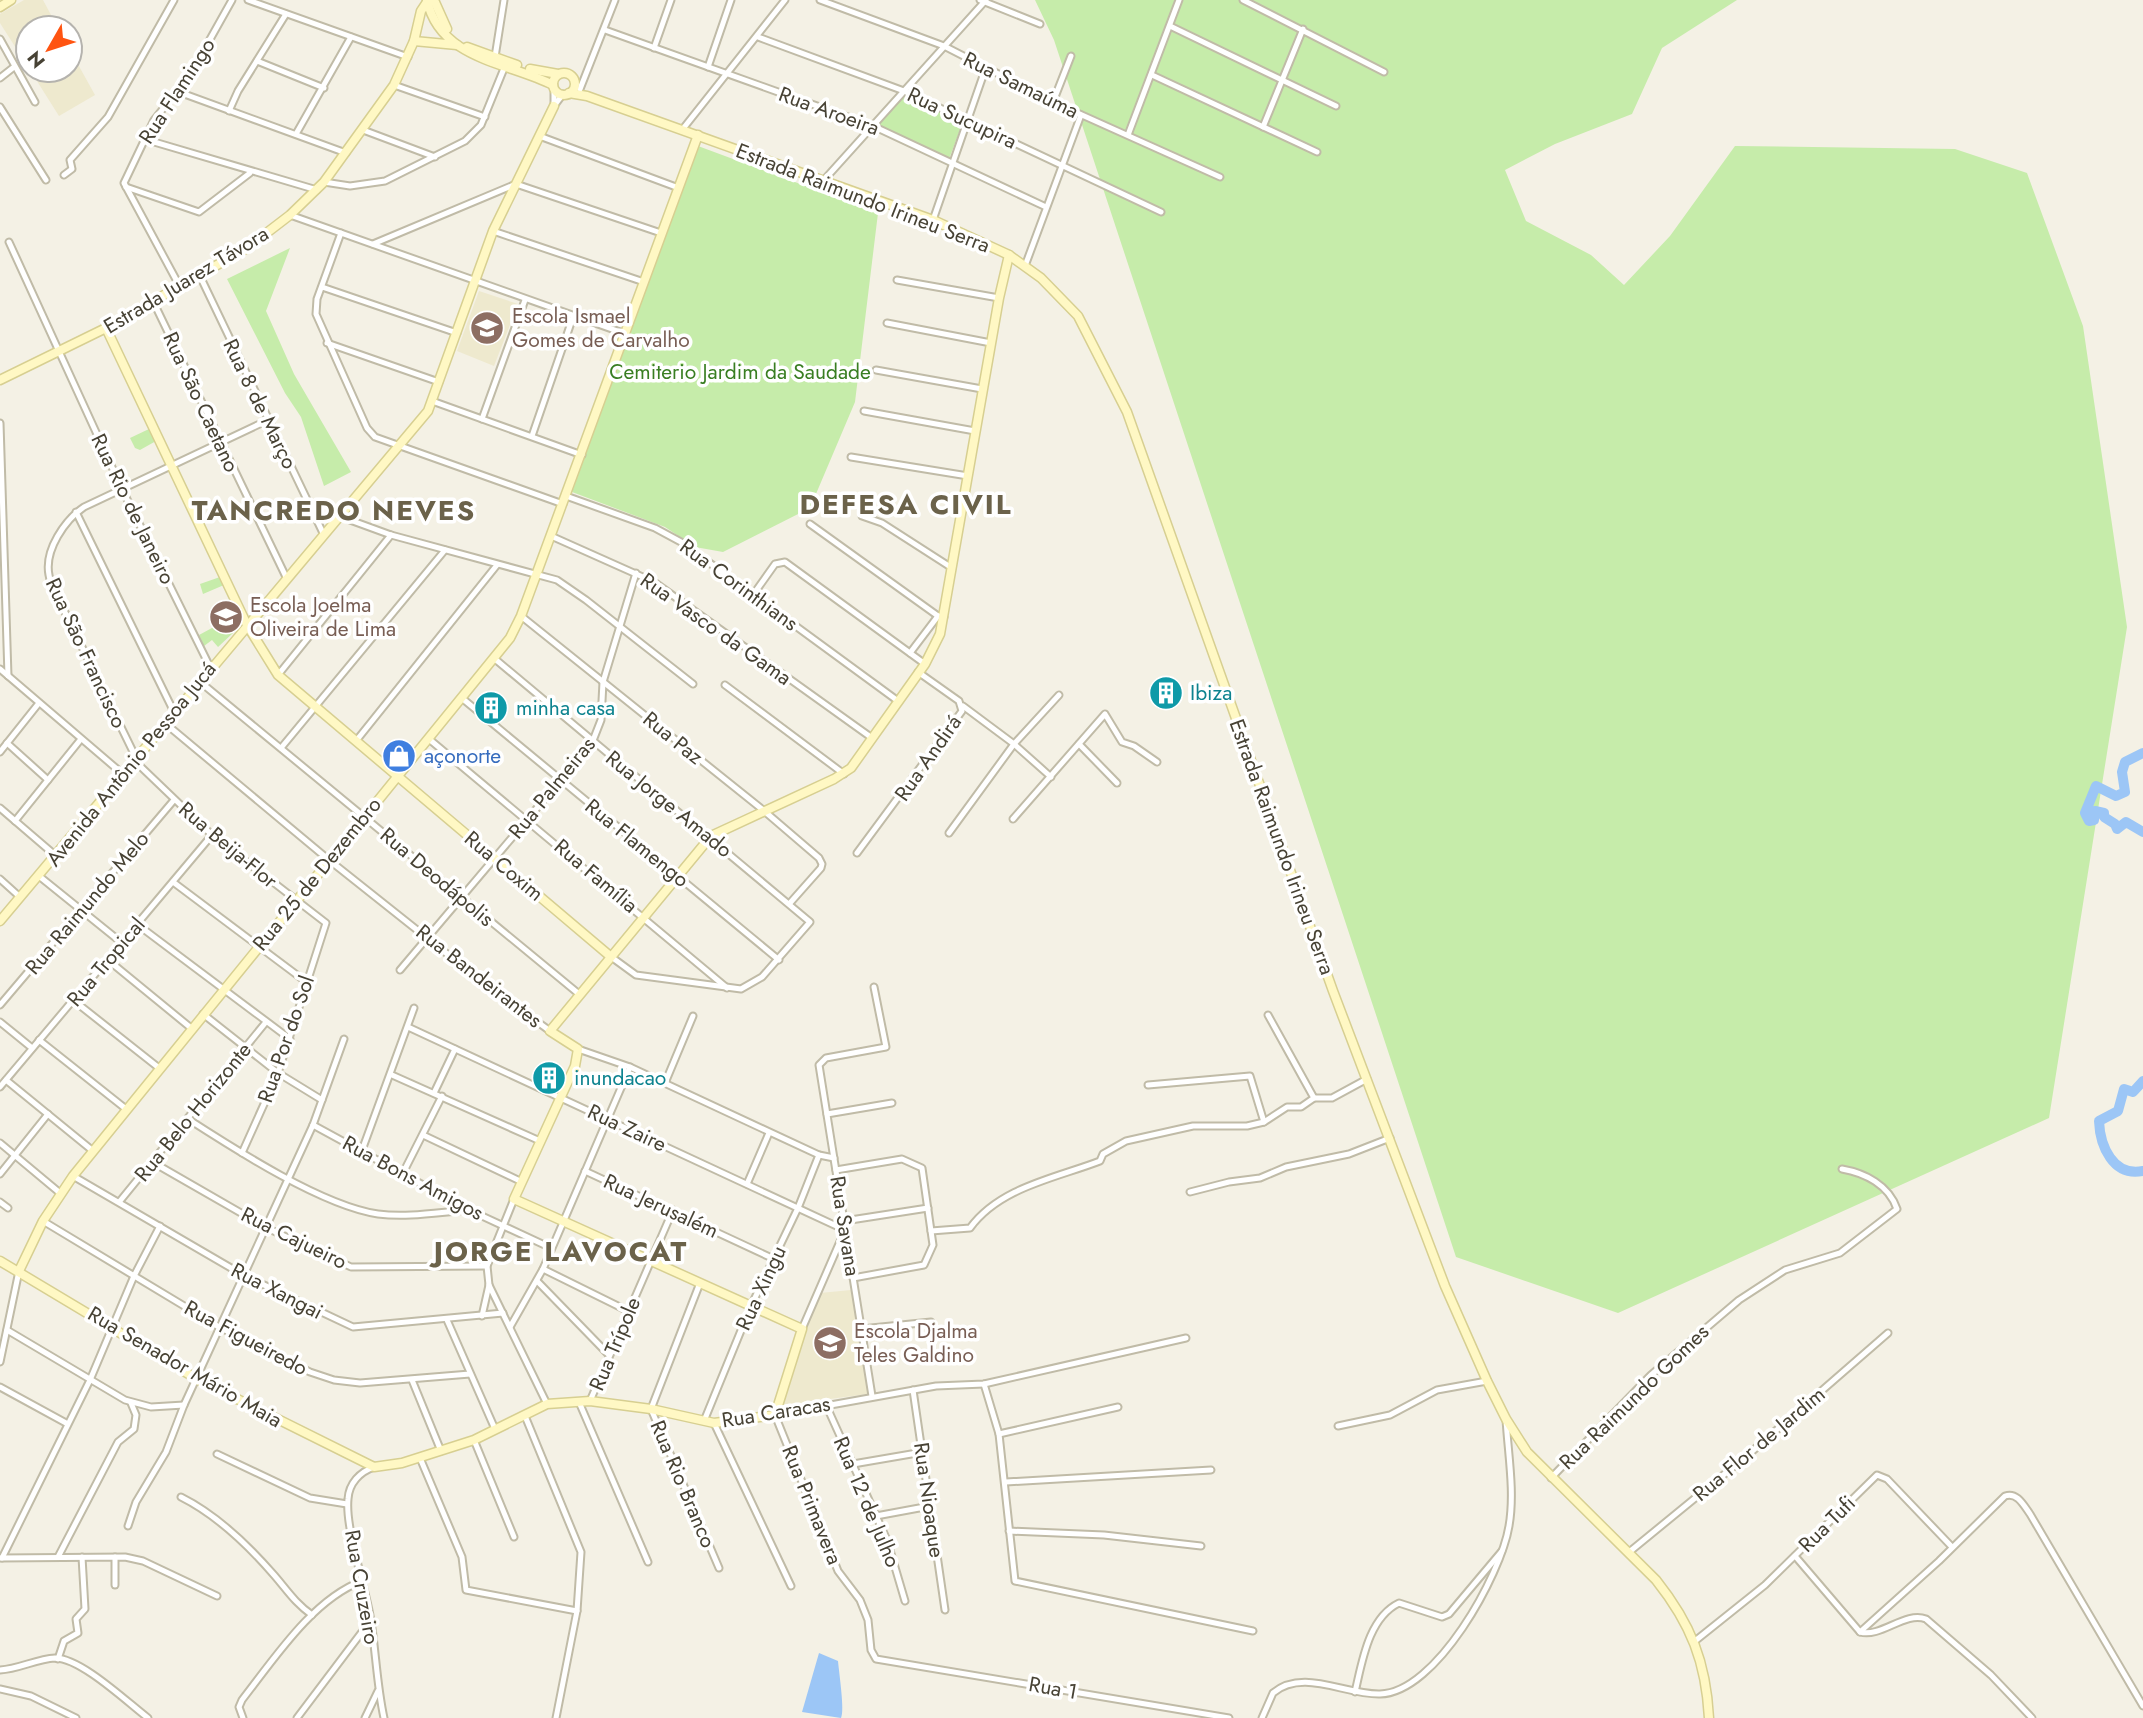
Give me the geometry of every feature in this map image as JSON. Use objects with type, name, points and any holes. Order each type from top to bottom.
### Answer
[{"type":"street","points":[[0,7],[11,0]]},
{"type":"street","points":[[64,175],[72,169],[70,160],[108,117],[174,0]]},
{"type":"street","name":"Rua Flamingo","points":[[125,185],[144,139],[190,75],[232,0]]},
{"type":"street","points":[[248,0],[408,57]]},
{"type":"street","points":[[495,57],[504,0]]},
{"type":"street","points":[[566,94],[577,86],[605,30],[615,0]]},
{"type":"street","points":[[654,48],[671,0]]},
{"type":"street","points":[[708,67],[732,0]]},
{"type":"street","points":[[682,130],[785,0]]},
{"type":"street","name":"Rua Samaúma","points":[[820,0],[944,46],[985,70],[1220,177]]},
{"type":"street","points":[[1128,135],[1180,0]]},
{"type":"street","points":[[1243,0],[1384,72]]},
{"type":"street","points":[[429,1],[448,31],[465,45],[537,71],[558,74],[554,87],[505,66],[475,57],[457,45],[435,20],[429,1]]},
{"type":"street","name":"Estrada Juarez Távora","points":[[0,380],[106,328],[247,248],[290,215],[324,182],[394,85],[414,41],[421,11],[429,1]]},
{"type":"street","points":[[824,180],[983,1],[1040,24]]},
{"type":"street","points":[[229,111],[286,14]]},
{"type":"street","points":[[1170,26],[1336,106]]},
{"type":"street","points":[[1263,127],[1303,29]]},
{"type":"street","name":"Rua Aroeira","points":[[605,30],[873,126],[1046,207]]},
{"type":"street","points":[[296,134],[352,37]]},
{"type":"street","name":"Rua Sucupira","points":[[758,37],[904,91],[1161,212]]},
{"type":"street","points":[[0,39],[14,67],[0,78]]},
{"type":"street","points":[[414,41],[457,45]]},
{"type":"street","points":[[1053,102],[1071,55]]},
{"type":"street","points":[[257,61],[324,88]]},
{"type":"street","points":[[324,182],[350,186],[385,181],[476,134],[505,66]]},
{"type":"street","points":[[933,220],[985,70]]},
{"type":"street","name":"Estrada Raimundo Irineu Serra","points":[[558,74],[567,73],[587,96]]},
{"type":"street","points":[[1152,75],[1317,152]]},
{"type":"street","points":[[25,84],[36,102]]},
{"type":"street","points":[[394,85],[485,117]]},
{"type":"street","name":"Estrada Raimundo Irineu Serra","points":[[554,87],[566,94],[587,96],[933,220],[1025,266],[1062,296],[1079,316],[1127,412],[1367,1079],[1445,1286],[1487,1381],[1527,1452],[1671,1599],[1695,1641],[1706,1683],[1709,1718]]},
{"type":"street","name":"Avenida Antônio Pessoa Jucá","points":[[0,921],[136,761],[210,667],[428,411],[494,231],[542,137],[554,106],[554,87]]},
{"type":"street","points":[[176,91],[346,153]]},
{"type":"street","name":"Avenida Antônio Pessoa Jucá","points":[[554,106],[566,94]]},
{"type":"street","points":[[0,107],[46,180]]},
{"type":"street","points":[[1025,266],[1081,115]]},
{"type":"street","points":[[363,130],[435,157]]},
{"type":"street","name":"Rua 25 de Dezembro","points":[[0,1362],[19,1271],[60,1193],[257,946],[495,659],[521,616],[626,334],[676,187],[698,135]]},
{"type":"street","points":[[542,137],[676,187]]},
{"type":"street","points":[[144,139],[250,173],[317,190]]},
{"type":"street","points":[[125,185],[199,212],[250,173]]},
{"type":"street","points":[[373,244],[516,184],[661,233]]},
{"type":"street","points":[[125,185],[179,285]]},
{"type":"street","points":[[290,215],[626,334]]},
{"type":"street","points":[[494,231],[644,282]]},
{"type":"street","name":"Rua Corinthians","points":[[341,233],[315,308],[327,343],[370,432],[398,448],[666,534],[898,701]]},
{"type":"street","name":"Rua Rio de Janeiro","points":[[9,242],[122,489],[210,667]]},
{"type":"street","points":[[550,1031],[676,875],[711,836],[844,774],[937,644],[982,389],[1009,256]]},
{"type":"street","name":"Rua 8 de Março","points":[[199,274],[323,533]]},
{"type":"street","points":[[897,280],[999,299]]},
{"type":"street","points":[[322,286],[457,333]]},
{"type":"street","name":"Rua São Caetano","points":[[153,300],[287,579]]},
{"type":"street","points":[[482,419],[525,300]]},
{"type":"street","points":[[532,436],[573,317]]},
{"type":"street","points":[[887,323],[991,344]]},
{"type":"street","name":"Rua Coxim","points":[[106,328],[247,625],[278,675],[610,956]]},
{"type":"street","points":[[327,343],[439,382]]},
{"type":"street","points":[[876,370],[982,389]]},
{"type":"street","points":[[432,401],[582,455]]},
{"type":"street","points":[[864,411],[975,431]]},
{"type":"street","name":"Rua São Francisco","points":[[136,761],[49,579],[47,565],[51,551],[76,512],[268,420]]},
{"type":"street","points":[[0,423],[1,567],[8,676]]},
{"type":"street","points":[[851,457],[968,476]]},
{"type":"street","points":[[76,512],[174,712]]},
{"type":"street","points":[[339,516],[391,535],[536,573],[569,588],[693,684]]},
{"type":"street","points":[[862,516],[882,523],[952,568]]},
{"type":"street","points":[[810,524],[941,617]]},
{"type":"street","points":[[278,675],[391,535]]},
{"type":"street","name":"Rua Vasco da Gama","points":[[551,536],[654,582],[872,738]]},
{"type":"street","points":[[281,748],[445,550]]},
{"type":"street","points":[[753,595],[779,561],[925,664]]},
{"type":"street","points":[[356,741],[498,565]]},
{"type":"street","name":"Rua Palmeiras","points":[[400,970],[592,743],[601,720],[603,681],[636,573]]},
{"type":"street","name":"Rua Paz","points":[[521,616],[763,810],[822,863],[790,903]]},
{"type":"street","points":[[910,653],[941,617]]},
{"type":"street","name":"Rua Jorge Amado","points":[[495,659],[592,743],[711,836],[810,922],[779,960]]},
{"type":"street","points":[[0,669],[124,775]]},
{"type":"street","name":"Rua Andirá","points":[[857,853],[963,706],[918,672]]},
{"type":"street","name":"Rua Deodápolis","points":[[199,681],[579,993]]},
{"type":"street","points":[[726,685],[844,774]]},
{"type":"street","points":[[949,833],[1014,744],[1059,695]]},
{"type":"street","name":"Rua Flamengo","points":[[463,699],[779,960]]},
{"type":"street","points":[[0,752],[40,704]]},
{"type":"street","points":[[963,706],[1014,744],[1051,777]]},
{"type":"street","points":[[1013,819],[1105,714],[1122,742],[1134,746],[1157,762]]},
{"type":"street","name":"Rua Bandeirantes","points":[[166,724],[329,860],[480,980],[550,1031],[578,1049],[630,1067],[769,1133],[819,1155],[834,1158]]},
{"type":"street","name":"Rua Família","points":[[429,738],[729,989]]},
{"type":"street","points":[[15,821],[81,739]]},
{"type":"street","points":[[7,743],[48,780]]},
{"type":"street","points":[[1079,744],[1117,783]]},
{"type":"street","name":"Rua Beija-Flor","points":[[136,761],[212,835],[326,923]]},
{"type":"street","name":"Rua Raimundo Melo","points":[[0,1005],[174,800]]},
{"type":"street","points":[[0,808],[56,856]]},
{"type":"street","name":"Rua Tropical","points":[[0,1087],[212,835]]},
{"type":"street","points":[[39,876],[122,943]]},
{"type":"street","points":[[0,879],[20,897]]},
{"type":"street","points":[[173,882],[306,981]]},
{"type":"street","name":"Rua Por do Sol","points":[[242,1153],[278,1073],[326,923]]},
{"type":"street","points":[[138,925],[290,1039]]},
{"type":"street","points":[[610,956],[636,975],[729,989],[751,985],[779,960]]},
{"type":"street","points":[[108,960],[191,1028]]},
{"type":"street","name":"Rua Savana","points":[[872,1396],[819,1065],[825,1058],[886,1047],[874,987]]},
{"type":"street","points":[[73,1000],[159,1068]]},
{"type":"street","points":[[361,1153],[392,1075],[414,1008]]},
{"type":"street","points":[[203,1014],[278,1073],[322,1100]]},
{"type":"street","points":[[1268,1015],[1314,1098]]},
{"type":"street","points":[[665,1083],[694,1016]]},
{"type":"street","points":[[0,1022],[32,1048]]},
{"type":"street","name":"Rua Belo Horizonte","points":[[120,1201],[154,1163],[265,1022]]},
{"type":"street","name":"Rua Zaire","points":[[408,1027],[845,1230]]},
{"type":"street","points":[[128,1526],[141,1495],[166,1452],[219,1327],[313,1125],[344,1039]]},
{"type":"street","points":[[39,1040],[126,1109]]},
{"type":"street","points":[[434,1093],[455,1049]]},
{"type":"street","points":[[482,1316],[489,1284],[487,1266],[520,1181],[575,1066],[578,1049]]},
{"type":"street","points":[[510,1327],[537,1281],[630,1067]]},
{"type":"street","points":[[392,1075],[540,1140]]},
{"type":"street","points":[[1148,1085],[1250,1076],[1264,1122]]},
{"type":"street","points":[[931,1231],[970,1228],[979,1216],[1033,1183],[1100,1161],[1103,1154],[1126,1141],[1193,1126],[1247,1126],[1264,1122],[1287,1107],[1301,1107],[1314,1098],[1332,1098],[1367,1079]]},
{"type":"street","points":[[6,1080],[93,1151]]},
{"type":"street","points":[[402,1175],[442,1096]]},
{"type":"street","points":[[827,1114],[892,1103]]},
{"type":"street","points":[[0,1174],[48,1114]]},
{"type":"street","points":[[188,1119],[242,1153],[353,1209],[397,1215],[469,1210]]},
{"type":"street","name":"Rua Bons Amigos","points":[[313,1125],[469,1210],[551,1248]]},
{"type":"street","points":[[747,1184],[769,1133]]},
{"type":"street","points":[[422,1135],[520,1181]]},
{"type":"street","points":[[1190,1192],[1229,1182],[1260,1178],[1286,1167],[1349,1154],[1390,1138]]},
{"type":"street","points":[[0,1143],[60,1193]]},
{"type":"street","name":"Rua Xingu","points":[[704,1422],[751,1306],[798,1208],[819,1155]]},
{"type":"street","points":[[836,1170],[898,1160],[916,1164],[923,1171],[933,1245],[924,1265],[853,1278]]},
{"type":"street","name":"Rua Cajueiro","points":[[154,1163],[267,1228],[351,1267],[487,1266]]},
{"type":"street","name":"Rua Raimundo Gomes","points":[[1550,1478],[1651,1375],[1740,1300],[1785,1270],[1840,1254],[1896,1210],[1898,1206],[1874,1180],[1842,1169]]},
{"type":"street","name":"Rua Jerusalém","points":[[585,1171],[774,1259]]},
{"type":"street","name":"Rua Xangai","points":[[73,1176],[243,1275],[353,1327],[503,1313]]},
{"type":"street","points":[[514,1199],[802,1329]]},
{"type":"street","points":[[0,1202],[8,1208]]},
{"type":"street","points":[[844,1221],[928,1208]]},
{"type":"street","name":"Rua Trípole","points":[[590,1401],[608,1354],[673,1210]]},
{"type":"street","name":"Rua Figueiredo","points":[[43,1221],[219,1327],[300,1368],[334,1380],[360,1383],[470,1374]]},
{"type":"street","points":[[160,1226],[134,1276],[90,1380],[66,1423],[1,1558],[115,1557],[143,1561],[217,1596]]},
{"type":"street","points":[[775,1415],[802,1329],[845,1230]]},
{"type":"street","name":"Rua Senador Mário Maia","points":[[0,1261],[197,1380],[374,1467]]},
{"type":"street","points":[[542,1269],[628,1311]]},
{"type":"street","points":[[537,1281],[608,1354]]},
{"type":"street","name":"Rua Rio Branco","points":[[700,1283],[651,1409],[719,1568]]},
{"type":"street","points":[[489,1284],[547,1404]]},
{"type":"street","points":[[447,1320],[495,1429]]},
{"type":"street","points":[[861,1329],[931,1322]]},
{"type":"street","points":[[7,1330],[131,1403],[151,1407],[184,1405]]},
{"type":"street","name":"Rua Flor de Jardim","points":[[1628,1553],[1749,1454],[1888,1333]]},
{"type":"street","name":"Rua Caracas","points":[[374,1467],[420,1458],[474,1440],[547,1404],[590,1401],[651,1409],[714,1423],[913,1390],[984,1384],[1186,1338]]},
{"type":"street","points":[[412,1380],[441,1451]]},
{"type":"street","points":[[1338,1426],[1390,1415],[1437,1390],[1487,1381]]},
{"type":"street","points":[[984,1384],[999,1434],[1015,1581],[1253,1631]]},
{"type":"street","points":[[0,1387],[66,1423]]},
{"type":"street","name":"Rua Nioaque","points":[[913,1390],[945,1610]]},
{"type":"street","name":"Rua Trípole","points":[[579,1402],[648,1562]]},
{"type":"street","points":[[58,1557],[117,1446],[134,1429],[136,1415],[131,1403]]},
{"type":"street","name":"Rua 12 de Julho","points":[[826,1405],[876,1516],[896,1566],[905,1601]]},
{"type":"street","points":[[136,1415],[151,1407]]},
{"type":"street","points":[[999,1434],[1118,1407]]},
{"type":"street","name":"Rua Primavera","points":[[775,1415],[838,1571],[860,1600],[868,1620],[870,1645],[876,1658]]},
{"type":"street","points":[[525,1416],[578,1544],[581,1558],[578,1611],[556,1718]]},
{"type":"street","points":[[1262,1718],[1273,1693],[1281,1686],[1294,1682],[1303,1681],[1354,1692],[1398,1693],[1428,1672],[1478,1601],[1503,1549],[1511,1508],[1506,1419]]},
{"type":"street","points":[[714,1423],[791,1586]]},
{"type":"street","points":[[474,1440],[514,1537]]},
{"type":"street","points":[[853,1464],[923,1452]]},
{"type":"street","points":[[217,1454],[310,1498],[347,1504]]},
{"type":"street","points":[[420,1458],[452,1527],[464,1564],[464,1586],[467,1592],[578,1611]]},
{"type":"street","name":"Rua Cruzeiro","points":[[374,1467],[355,1480],[347,1504],[371,1620],[378,1691],[384,1718]]},
{"type":"street","points":[[1006,1482],[1211,1470]]},
{"type":"street","name":"Rua Tufi","points":[[1695,1641],[1723,1621],[1794,1556],[1865,1485],[1882,1475],[1952,1547]]},
{"type":"street","points":[[1860,1632],[2005,1496],[2017,1497],[2030,1514],[2143,1706]]},
{"type":"street","points":[[181,1497],[218,1520],[273,1574],[296,1603],[312,1615]]},
{"type":"street","points":[[876,1516],[930,1506]]},
{"type":"street","points":[[1009,1531],[1104,1535],[1201,1546]]},
{"type":"street","points":[[1354,1692],[1365,1649],[1374,1629],[1391,1607],[1398,1603],[1441,1617],[1449,1614],[1503,1549]]},
{"type":"street","points":[[1794,1556],[1860,1632],[1876,1632],[1889,1624],[1915,1617],[1926,1619],[1991,1675],[2032,1718]]},
{"type":"street","points":[[58,1659],[64,1641],[78,1633],[76,1619],[85,1609],[82,1557]]},
{"type":"street","points":[[115,1557],[115,1585]]},
{"type":"street","points":[[243,1718],[239,1707],[242,1700],[312,1615],[331,1596],[362,1581]]},
{"type":"street","points":[[297,1718],[371,1620]]},
{"type":"street","name":"Rua 1","points":[[876,1658],[1229,1718]]},
{"type":"street","points":[[0,1670],[58,1659],[93,1676],[148,1718]]},
{"type":"street","points":[[0,1689],[31,1696],[76,1718]]},
{"type":"street","points":[[365,1718],[378,1691]]},
{"type":"shaded area","points":[[24,0],[43,0],[50,14],[14,14],[14,45],[0,23],[0,14]]},
{"type":"shaded area","points":[[84,75],[95,95],[59,116],[39,84],[84,84]]},
{"type":"shaded area","name":"Escola Ismael Gomes de Carvalho","points":[[479,291],[518,304],[494,366],[457,351]]},
{"type":"shaded area","name":"Escola Djalma Teles Galdino","points":[[851,1290],[868,1394],[784,1405],[779,1400],[820,1293]]},
{"type":"green space","points":[[1035,0],[1737,0],[1662,48],[1632,114],[1555,144],[1505,170],[1526,221],[1591,255],[1624,285],[1670,236],[1735,146],[1955,149],[2027,173],[2083,326],[2127,627],[2049,1118],[1618,1313],[1456,1257],[1054,40]]},
{"type":"green space","points":[[905,94],[963,122],[949,159],[878,125]]},
{"type":"green space","name":"Cemiterio Jardim da Saudade","points":[[698,146],[878,213],[855,402],[810,508],[723,552],[695,547],[665,527],[572,492]]},
{"type":"green space","points":[[290,248],[266,311],[294,374],[351,472],[324,486],[301,417],[285,393],[227,279]]},
{"type":"green space","points":[[149,429],[156,441],[140,450],[135,448],[130,438]]},
{"type":"green space","points":[[220,577],[224,585],[203,594],[200,584]]},
{"type":"green space","points":[[223,622],[233,633],[218,647],[212,640],[204,646],[199,635]]},
{"type":"water","points":[[819,1653],[838,1661],[841,1718],[802,1712]]},
{"type":"waterway","points":[[2143,753],[2125,762],[2122,772],[2125,792],[2116,796],[2096,786],[2085,813],[2089,821],[2094,820],[2095,811],[2104,813],[2104,817],[2115,824],[2117,829],[2126,822],[2143,832]]},
{"type":"waterway","points":[[2143,1081],[2133,1092],[2124,1089],[2118,1111],[2099,1121],[2102,1140],[2110,1158],[2124,1169],[2143,1171]]},
{"type":"place","name":"Escola Ismael Gomes de Carvalho","points":[[487,328]]},
{"type":"place","name":"Escola Joelma Oliveira de Lima","points":[[226,617]]},
{"type":"place","name":"Ibiza","points":[[1166,693]]},
{"type":"place","name":"minha casa","points":[[491,708]]},
{"type":"place","name":"açonorte","points":[[399,756]]},
{"type":"place","name":"inundacao","points":[[549,1078]]},
{"type":"place","name":"Escola Djalma Teles Galdino","points":[[830,1343]]},
{"type":"district","name":"DEFESA CIVIL","points":[[906,504]]},
{"type":"district","name":"TANCREDO NEVES","points":[[334,510]]},
{"type":"district","name":"JORGE LAVOCAT","points":[[561,1251]]}]
